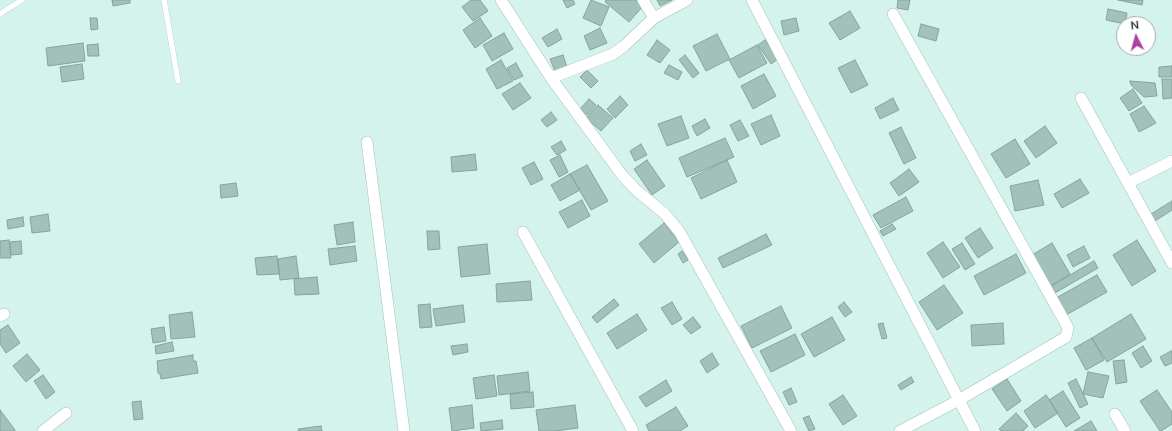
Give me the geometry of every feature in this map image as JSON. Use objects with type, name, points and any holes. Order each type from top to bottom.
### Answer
[{"type":"street","points":[[501,0],[552,78],[622,175],[636,190],[665,214],[679,231],[791,431]]},
{"type":"street","points":[[643,0],[654,18]]},
{"type":"street","points":[[552,78],[613,54],[624,46],[654,18],[687,0]]},
{"type":"street","points":[[752,0],[975,431]]},
{"type":"street","points":[[893,14],[1068,328],[1066,337],[959,400],[900,431]]},
{"type":"street","points":[[1081,98],[1172,263]]},
{"type":"street","points":[[367,142],[404,431]]},
{"type":"street","points":[[1128,182],[1172,161]]},
{"type":"street","points":[[523,232],[632,431]]},
{"type":"street","points":[[43,431],[66,413]]},
{"type":"street","points":[[1115,414],[1125,431]]},
{"type":"lane","points":[[0,14],[22,0]]},
{"type":"lane","points":[[164,0],[178,81]]},
{"type":"building","points":[[112,0],[130,0],[130,3],[113,6]]},
{"type":"building","points":[[471,0],[480,0],[488,11],[473,21],[462,7]]},
{"type":"building","points":[[563,0],[573,0],[575,4],[567,8]]},
{"type":"building","points":[[591,0],[609,7],[601,26],[583,18]]},
{"type":"building","points":[[606,0],[639,0],[644,5],[629,22],[605,2]]},
{"type":"building","points":[[657,0],[672,0],[660,6]]},
{"type":"building","points":[[898,0],[910,0],[908,10],[897,8]]},
{"type":"building","points":[[1118,0],[1143,0],[1142,5]]},
{"type":"building","points":[[1108,9],[1127,13],[1126,16],[1116,16],[1116,22],[1106,20]]},
{"type":"building","points":[[850,11],[860,28],[840,40],[829,23]]},
{"type":"building","points":[[90,18],[97,18],[98,29],[91,30]]},
{"type":"building","points":[[480,18],[492,36],[475,48],[463,30]]},
{"type":"building","points":[[796,18],[799,31],[784,35],[781,21]]},
{"type":"building","points":[[921,24],[939,29],[936,41],[918,36]]},
{"type":"building","points":[[600,28],[607,43],[590,50],[584,36]]},
{"type":"building","points":[[557,29],[562,39],[548,47],[542,38]]},
{"type":"building","points":[[504,33],[513,49],[492,61],[483,45]]},
{"type":"building","points":[[717,34],[730,59],[706,71],[693,46]]},
{"type":"building","points":[[657,40],[670,50],[660,63],[647,55]]},
{"type":"building","points":[[765,40],[778,59],[771,64],[758,45]]},
{"type":"building","points":[[83,43],[85,61],[48,66],[46,48]]},
{"type":"building","points":[[98,44],[99,56],[88,56],[87,45]]},
{"type":"building","points":[[757,45],[767,63],[739,78],[729,60]]},
{"type":"building","points":[[563,55],[567,67],[555,71],[550,59]]},
{"type":"building","points":[[685,55],[699,73],[693,78],[679,60]]},
{"type":"building","points":[[501,60],[513,81],[497,89],[486,69]]},
{"type":"building","points":[[855,60],[868,85],[851,93],[838,68]]},
{"type":"building","points":[[516,63],[523,76],[514,80],[507,68]]},
{"type":"building","points":[[82,64],[84,79],[62,82],[60,67]]},
{"type":"building","points":[[669,65],[682,72],[678,80],[664,73]]},
{"type":"building","points":[[1172,66],[1172,77],[1159,77],[1159,67]]},
{"type":"building","points":[[587,70],[598,81],[591,88],[580,77]]},
{"type":"building","points":[[764,74],[776,96],[753,109],[741,86]]},
{"type":"building","points":[[1162,79],[1172,79],[1172,98],[1163,99]]},
{"type":"building","points":[[1130,81],[1155,83],[1157,96],[1144,97],[1131,85]]},
{"type":"building","points":[[520,83],[531,98],[513,110],[502,94]]},
{"type":"building","points":[[1133,89],[1142,103],[1129,111],[1120,98]]},
{"type":"building","points":[[620,96],[628,105],[615,118],[607,109]]},
{"type":"building","points":[[893,98],[899,110],[880,119],[875,108]]},
{"type":"building","points":[[589,99],[596,105],[587,115],[580,109]]},
{"type":"building","points":[[598,105],[613,118],[601,131],[586,118]]},
{"type":"building","points":[[1144,106],[1156,123],[1139,132],[1130,114]]},
{"type":"building","points":[[551,112],[557,120],[547,127],[541,120]]},
{"type":"building","points":[[771,115],[780,136],[761,145],[751,124]]},
{"type":"building","points":[[681,116],[689,138],[667,146],[658,124]]},
{"type":"building","points":[[705,119],[710,128],[697,136],[692,126]]},
{"type":"building","points":[[740,120],[749,136],[738,141],[730,125]]},
{"type":"building","points":[[1045,126],[1057,143],[1036,158],[1024,141]]},
{"type":"building","points":[[901,127],[916,158],[904,164],[889,133]]},
{"type":"building","points":[[725,138],[734,157],[687,177],[679,158]]},
{"type":"building","points":[[1015,139],[1030,164],[1006,178],[991,154]]},
{"type":"building","points":[[561,141],[566,150],[557,155],[551,147]]},
{"type":"building","points":[[641,144],[647,155],[635,161],[630,151]]},
{"type":"building","points":[[475,154],[477,170],[452,172],[451,157]]},
{"type":"building","points":[[560,155],[568,172],[559,177],[550,160]]},
{"type":"building","points":[[647,160],[665,186],[652,195],[634,169]]},
{"type":"building","points":[[727,160],[737,182],[701,199],[691,178]]},
{"type":"building","points":[[534,162],[543,179],[531,185],[522,168]]},
{"type":"building","points":[[587,165],[608,201],[591,210],[570,174]]},
{"type":"building","points":[[909,169],[919,182],[899,196],[890,183]]},
{"type":"building","points":[[570,174],[580,190],[560,201],[551,185]]},
{"type":"building","points":[[1080,179],[1089,193],[1062,208],[1054,194]]},
{"type":"building","points":[[1038,180],[1044,205],[1015,211],[1010,186]]},
{"type":"building","points":[[236,183],[238,196],[221,198],[220,185]]},
{"type":"building","points":[[906,197],[913,211],[881,228],[873,215]]},
{"type":"building","points":[[582,200],[590,216],[568,228],[559,212]]},
{"type":"building","points":[[1172,201],[1172,210],[1155,221],[1151,214]]},
{"type":"building","points":[[48,214],[50,231],[32,233],[30,217]]},
{"type":"building","points":[[23,217],[24,226],[8,229],[7,220]]},
{"type":"building","points":[[353,222],[355,242],[337,245],[334,225]]},
{"type":"building","points":[[664,223],[679,242],[654,263],[639,244]]},
{"type":"building","points":[[892,224],[896,229],[883,236],[880,231]]},
{"type":"building","points":[[980,228],[993,248],[978,258],[965,238]]},
{"type":"building","points":[[427,231],[439,231],[440,249],[428,250]]},
{"type":"building","points":[[766,234],[772,245],[723,268],[718,258]]},
{"type":"building","points":[[9,240],[11,258],[0,258],[0,241]]},
{"type":"building","points":[[1137,240],[1156,271],[1132,286],[1113,255]]},
{"type":"building","points":[[21,241],[22,254],[11,255],[10,242]]},
{"type":"building","points":[[943,242],[960,267],[943,278],[927,253]]},
{"type":"building","points":[[962,243],[975,264],[965,270],[952,249]]},
{"type":"building","points":[[1052,243],[1070,274],[1051,286],[1032,255]]},
{"type":"building","points":[[487,244],[490,274],[461,277],[458,247]]},
{"type":"building","points":[[355,246],[357,261],[330,265],[328,249]]},
{"type":"building","points":[[1084,246],[1090,258],[1073,267],[1067,255]]},
{"type":"building","points":[[682,251],[688,260],[683,263],[678,254]]},
{"type":"building","points":[[1016,254],[1026,273],[984,295],[974,276]]},
{"type":"building","points":[[277,256],[279,274],[257,275],[255,258]]},
{"type":"building","points":[[296,256],[299,278],[280,280],[278,259]]},
{"type":"building","points":[[1094,261],[1098,268],[1055,293],[1051,286]]},
{"type":"building","points":[[1097,275],[1107,292],[1066,315],[1056,298]]},
{"type":"building","points":[[317,277],[319,294],[295,295],[294,279]]},
{"type":"building","points":[[530,281],[532,300],[497,302],[496,284]]},
{"type":"building","points":[[944,285],[963,313],[937,330],[919,302]]},
{"type":"building","points":[[614,299],[619,305],[597,323],[592,317]]},
{"type":"building","points":[[672,302],[682,319],[672,325],[661,308]]},
{"type":"building","points":[[844,302],[852,312],[845,317],[838,307]]},
{"type":"building","points":[[430,304],[432,327],[420,328],[418,305]]},
{"type":"building","points":[[463,305],[465,322],[436,326],[433,309]]},
{"type":"building","points":[[781,306],[792,328],[752,348],[741,326]]},
{"type":"building","points":[[192,312],[195,337],[171,339],[169,315]]},
{"type":"building","points":[[637,314],[647,330],[617,349],[607,333]]},
{"type":"building","points":[[1131,314],[1146,339],[1107,362],[1092,338]]},
{"type":"building","points":[[693,317],[701,327],[691,334],[683,325]]},
{"type":"building","points":[[832,317],[845,340],[814,357],[801,334]]},
{"type":"building","points":[[883,323],[887,338],[882,339],[878,324]]},
{"type":"building","points":[[1003,323],[1004,344],[972,346],[971,325]]},
{"type":"building","points":[[8,325],[20,343],[6,353],[0,344],[0,330]]},
{"type":"building","points":[[164,327],[166,341],[153,343],[151,329]]},
{"type":"building","points":[[795,334],[805,355],[771,372],[760,351]]},
{"type":"building","points":[[1092,338],[1104,360],[1086,370],[1074,348]]},
{"type":"building","points":[[172,342],[174,351],[156,354],[155,346]]},
{"type":"building","points":[[467,344],[468,352],[453,355],[451,346]]},
{"type":"building","points":[[1143,346],[1152,361],[1141,368],[1132,353]]},
{"type":"building","points":[[1171,351],[1172,363],[1165,366],[1160,357]]},
{"type":"building","points":[[712,353],[719,365],[707,373],[700,361]]},
{"type":"building","points":[[27,354],[40,370],[26,382],[13,366]]},
{"type":"building","points":[[193,355],[193,361],[196,361],[198,373],[161,379],[160,374],[158,373],[157,361]]},
{"type":"building","points":[[1124,360],[1127,382],[1116,384],[1113,361]]},
{"type":"building","points":[[528,372],[530,391],[499,395],[497,376]]},
{"type":"building","points":[[1088,372],[1109,376],[1103,398],[1083,394]]},
{"type":"building","points":[[43,375],[55,392],[46,399],[34,381]]},
{"type":"building","points":[[494,375],[497,396],[476,399],[473,378]]},
{"type":"building","points":[[911,377],[914,382],[901,390],[898,385]]},
{"type":"building","points":[[1007,379],[1021,401],[1007,411],[992,389]]},
{"type":"building","points":[[1076,379],[1088,404],[1080,408],[1068,383]]},
{"type":"building","points":[[666,380],[672,391],[646,407],[639,397]]},
{"type":"building","points":[[791,388],[797,402],[789,405],[783,392]]},
{"type":"building","points":[[1157,390],[1172,412],[1172,424],[1161,431],[1140,401]]},
{"type":"building","points":[[1063,391],[1080,418],[1066,427],[1049,400]]},
{"type":"building","points":[[533,392],[534,407],[511,409],[510,394]]},
{"type":"building","points":[[843,395],[857,416],[843,425],[829,404]]},
{"type":"building","points":[[1046,395],[1058,413],[1035,428],[1024,411]]},
{"type":"building","points":[[141,401],[143,419],[134,420],[132,402]]},
{"type":"building","points":[[472,405],[474,428],[452,431],[449,408]]},
{"type":"building","points":[[575,405],[578,428],[555,431],[539,431],[536,410]]},
{"type":"building","points":[[676,407],[688,426],[680,431],[649,431],[646,425]]},
{"type":"building","points":[[0,410],[15,430],[15,431],[0,431]]},
{"type":"building","points":[[1016,413],[1028,426],[1023,431],[1001,431],[999,429]]},
{"type":"building","points":[[809,416],[815,429],[809,431],[803,418]]},
{"type":"building","points":[[502,420],[503,429],[481,431],[480,423]]},
{"type":"building","points":[[1091,421],[1097,431],[1074,431]]},
{"type":"building","points":[[321,426],[322,431],[299,431],[298,429]]}]
